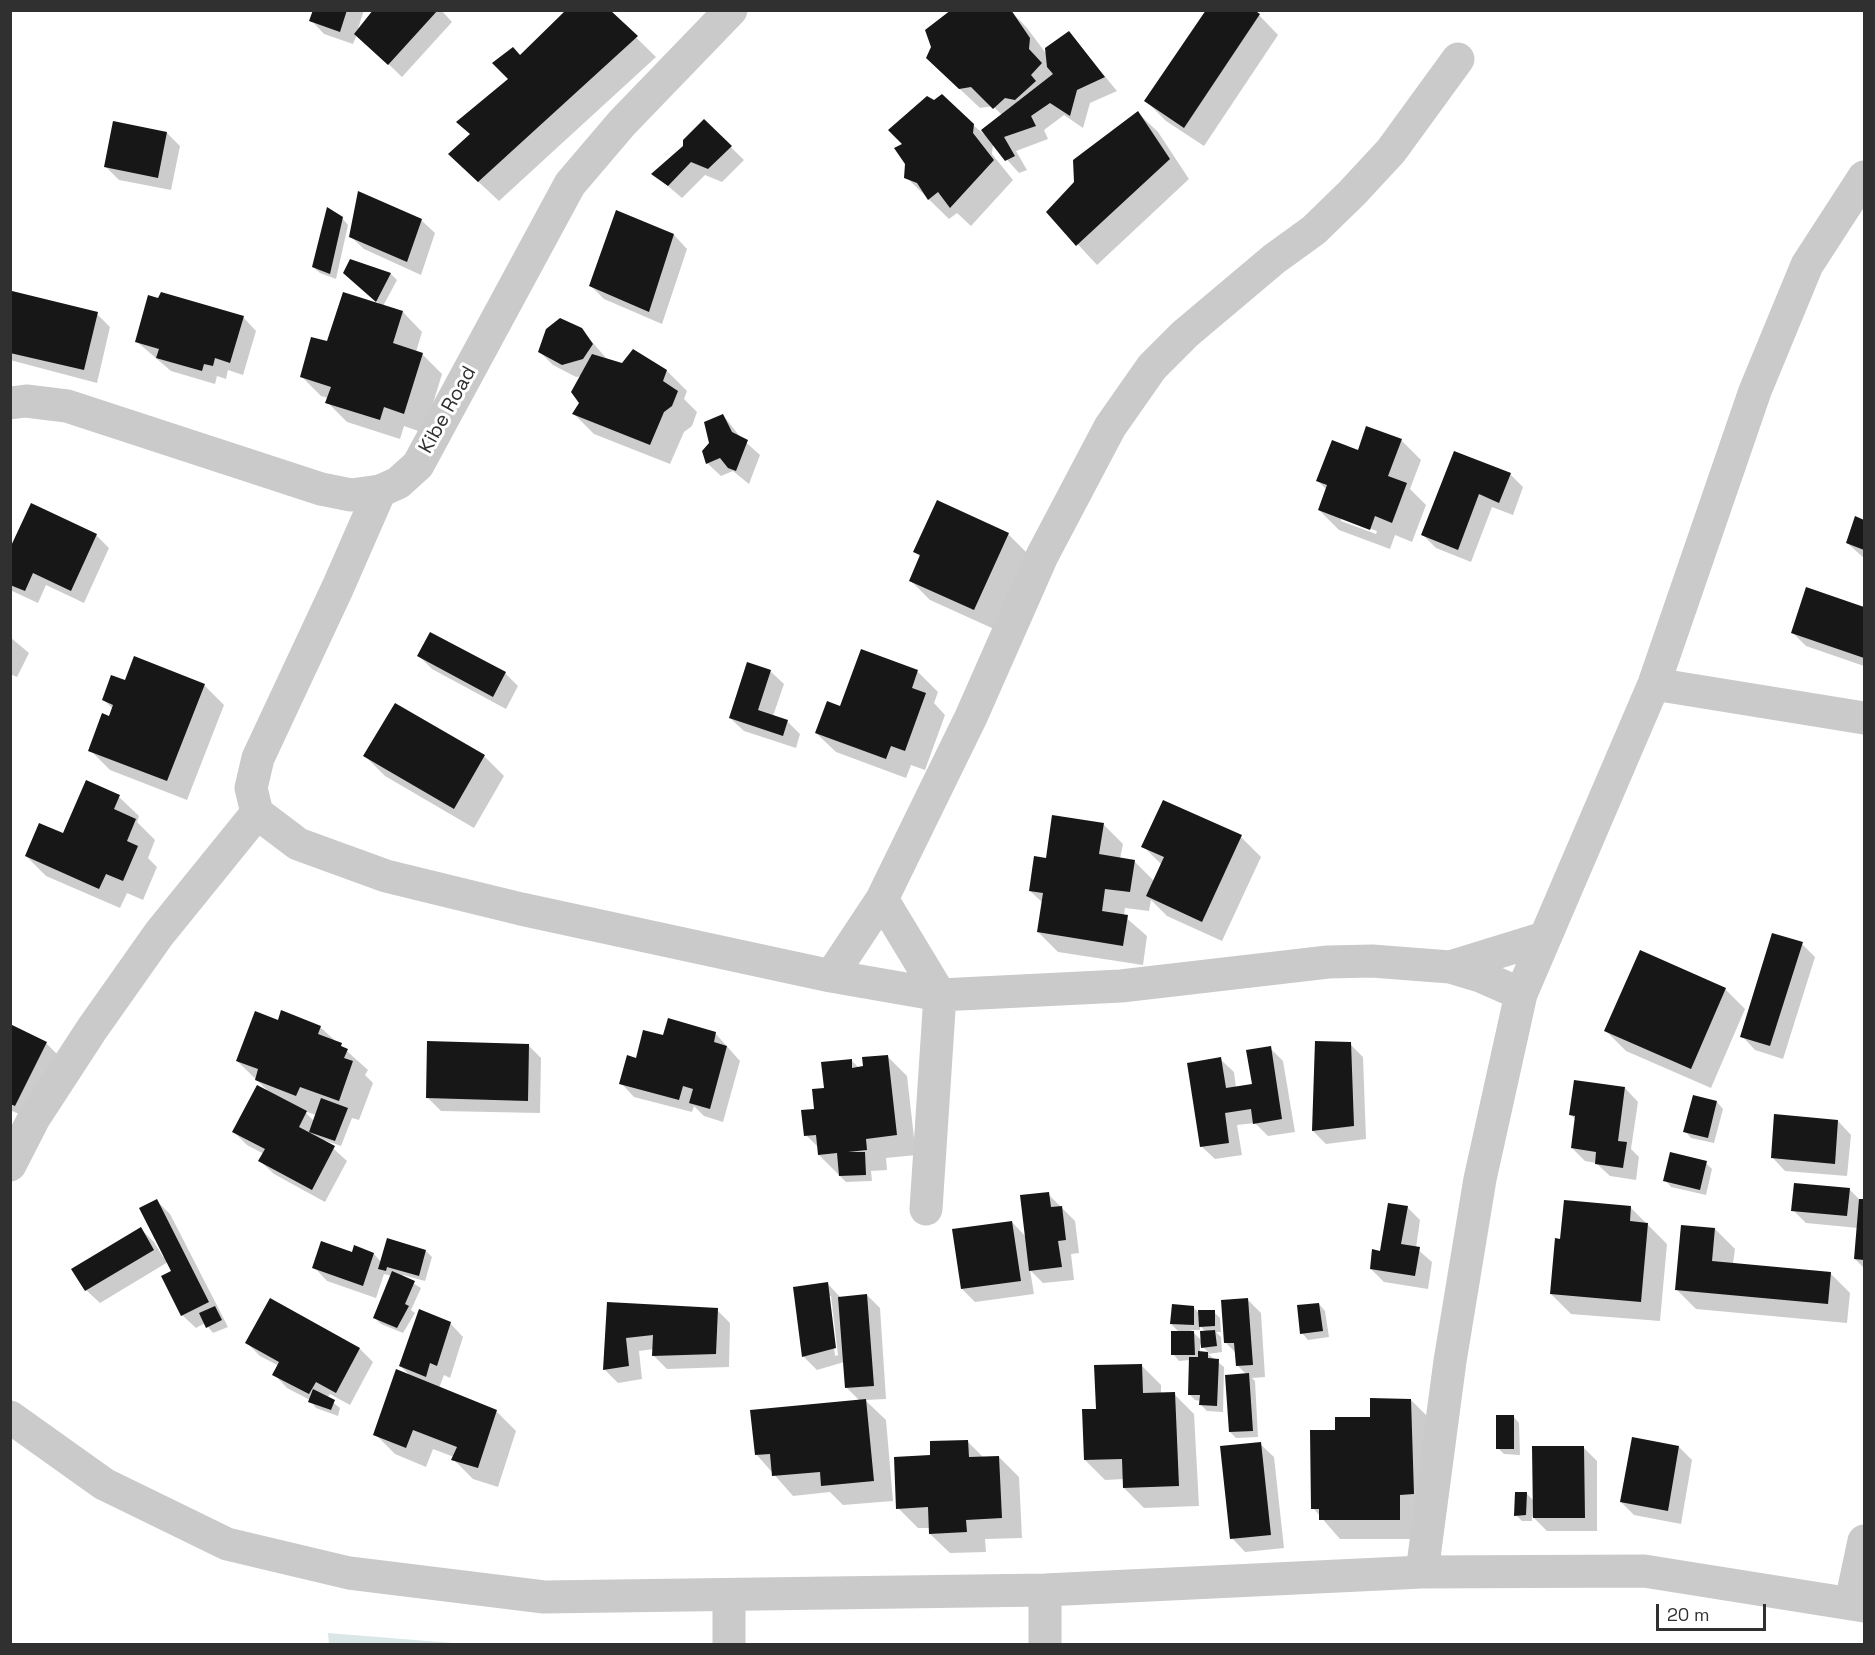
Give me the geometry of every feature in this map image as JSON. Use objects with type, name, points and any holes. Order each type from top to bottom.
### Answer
[{"type":"street","name":"Kibe Road","points":[[10,403],[26,400],[67,406],[321,489],[351,495],[380,491],[398,483],[418,465],[570,184],[622,123],[730,10]]},
{"type":"street","points":[[831,976],[882,899],[971,717],[1042,556],[1110,427],[1152,367],[1185,334],[1266,266],[1314,230],[1352,193],[1391,151],[1458,59]]},
{"type":"street","points":[[1422,1572],[1450,1361],[1480,1179],[1521,994],[1654,684],[1755,392],[1807,265],[1864,177]]},
{"type":"street","points":[[380,491],[258,758],[251,788],[257,813],[298,844],[386,876],[522,909],[831,976],[940,995],[1121,986],[1328,962],[1410,963],[1450,967],[1480,976],[1521,994]]},
{"type":"street","points":[[1654,684],[1864,718]]},
{"type":"street","points":[[10,1165],[34,1118],[159,934],[257,813]]},
{"type":"street","points":[[882,899],[940,995],[926,1209]]},
{"type":"street","points":[[1450,967],[1544,938]]},
{"type":"street","points":[[10,1417],[104,1484],[226,1544],[349,1573],[544,1597],[1045,1590],[1422,1572],[1644,1571],[1858,1604],[1864,1541]]},
{"type":"street","points":[[1045,1590],[1045,1644]]},
{"type":"street","points":[[729,1595],[729,1644]]},
{"type":"shaded area","points":[[328,1633],[465,1644],[329,1644]]},
{"type":"building","points":[[313,10],[347,10],[340,32],[309,21]]},
{"type":"building","points":[[373,10],[438,10],[388,65],[354,34]]},
{"type":"building","points":[[566,10],[610,10],[638,36],[478,182],[448,154],[470,134],[456,122],[508,79],[492,63],[513,47],[520,55]]},
{"type":"building","points":[[951,10],[1011,10],[1030,38],[1029,49],[1042,63],[1031,75],[1036,81],[1015,100],[1005,98],[993,109],[971,87],[959,89],[926,58],[931,47],[925,30]]},
{"type":"building","points":[[1206,10],[1254,10],[1260,14],[1184,128],[1144,101]]},
{"type":"building","points":[[1069,31],[1105,77],[1077,90],[1070,116],[1050,103],[1031,116],[1036,126],[1004,137],[1015,156],[1005,161],[981,130],[1053,74],[1047,67],[1045,48]]},
{"type":"building","points":[[942,94],[974,124],[973,133],[994,160],[950,208],[938,192],[928,200],[917,183],[904,178],[905,164],[894,148],[902,144],[888,130],[927,96],[934,100]]},
{"type":"building","points":[[1138,111],[1170,159],[1076,246],[1046,212],[1074,182],[1073,160]]},
{"type":"building","points":[[704,119],[732,146],[708,169],[691,162],[668,186],[651,174],[683,146],[683,140]]},
{"type":"building","points":[[113,121],[167,132],[158,178],[104,167]]},
{"type":"building","points":[[358,191],[422,219],[407,262],[349,237]]},
{"type":"building","points":[[327,207],[343,217],[330,274],[312,267]]},
{"type":"building","points":[[616,210],[674,234],[649,312],[589,286]]},
{"type":"building","points":[[350,259],[391,273],[376,302],[343,273]]},
{"type":"building","points":[[12,291],[98,312],[84,370],[10,353]]},
{"type":"building","points":[[161,292],[244,316],[230,363],[215,358],[213,366],[204,364],[202,371],[156,358],[159,349],[135,342],[148,295],[158,298]]},
{"type":"building","points":[[343,292],[403,311],[393,343],[423,353],[404,414],[384,407],[380,420],[325,403],[331,387],[300,377],[311,337],[327,341]]},
{"type":"building","points":[[560,318],[582,328],[593,344],[583,359],[562,365],[538,352],[546,329]]},
{"type":"building","points":[[633,349],[667,370],[663,381],[678,391],[672,406],[664,412],[650,445],[572,414],[579,403],[571,392],[592,354],[622,363]]},
{"type":"building","points":[[723,414],[732,432],[748,440],[736,471],[728,468],[720,458],[706,464],[702,451],[709,443],[704,422]]},
{"type":"building","points":[[1366,426],[1402,439],[1388,476],[1407,483],[1392,523],[1375,516],[1370,530],[1318,510],[1327,485],[1316,481],[1332,440],[1358,450]]},
{"type":"building","points":[[1454,451],[1511,473],[1499,503],[1479,494],[1458,550],[1421,535]]},
{"type":"building","points":[[937,500],[1009,533],[974,610],[909,581],[920,555],[913,552]]},
{"type":"building","points":[[31,503],[97,534],[71,591],[33,573],[25,591],[10,585],[10,548]]},
{"type":"building","points":[[1855,516],[1864,520],[1864,550],[1846,543]]},
{"type":"building","points":[[1806,587],[1864,607],[1864,658],[1791,633]]},
{"type":"building","points":[[430,632],[506,672],[493,697],[417,656]]},
{"type":"building","points":[[861,649],[918,670],[912,688],[926,693],[905,751],[891,746],[886,759],[815,733],[827,701],[840,706]]},
{"type":"building","points":[[134,656],[205,684],[167,781],[88,751],[102,713],[109,716],[113,705],[102,700],[111,675],[125,680]]},
{"type":"building","points":[[747,662],[771,670],[758,710],[788,720],[783,736],[729,718]]},
{"type":"building","points":[[395,703],[485,755],[454,809],[363,756]]},
{"type":"building","points":[[86,780],[120,795],[114,809],[136,819],[127,841],[138,846],[123,881],[106,874],[99,889],[25,856],[39,823],[63,833]]},
{"type":"building","points":[[1163,800],[1242,835],[1202,922],[1146,896],[1164,857],[1141,847]]},
{"type":"building","points":[[1052,815],[1104,823],[1099,854],[1135,860],[1130,892],[1105,889],[1102,911],[1128,915],[1123,946],[1037,932],[1043,893],[1029,891],[1034,856],[1046,858]]},
{"type":"building","points":[[1772,933],[1803,942],[1770,1046],[1740,1037]]},
{"type":"building","points":[[1640,950],[1726,988],[1691,1069],[1604,1031]]},
{"type":"building","points":[[281,1010],[321,1026],[318,1034],[342,1043],[341,1046],[348,1049],[344,1058],[353,1061],[339,1101],[300,1087],[296,1096],[255,1080],[258,1069],[236,1061],[255,1011],[278,1020]]},
{"type":"building","points":[[668,1018],[716,1032],[714,1042],[727,1046],[710,1109],[689,1103],[693,1089],[683,1086],[679,1100],[619,1084],[627,1055],[636,1058],[643,1030],[663,1035]]},
{"type":"building","points":[[10,1024],[47,1042],[15,1106],[10,1104]]},
{"type":"building","points":[[427,1041],[529,1044],[528,1101],[426,1098]]},
{"type":"building","points":[[1315,1041],[1351,1042],[1354,1126],[1312,1131]]},
{"type":"building","points":[[1271,1046],[1282,1119],[1253,1124],[1251,1109],[1225,1113],[1229,1143],[1200,1147],[1187,1063],[1221,1057],[1226,1088],[1252,1084],[1246,1050]]},
{"type":"building","points":[[888,1055],[897,1135],[866,1139],[867,1150],[848,1152],[865,1152],[866,1175],[839,1176],[837,1153],[818,1155],[816,1135],[804,1136],[801,1110],[814,1109],[812,1089],[824,1088],[821,1062],[852,1059],[852,1068],[863,1066],[862,1057]]},
{"type":"building","points":[[1574,1080],[1625,1087],[1618,1141],[1627,1142],[1623,1168],[1595,1164],[1596,1152],[1571,1148],[1575,1116],[1569,1115]]},
{"type":"building","points":[[257,1085],[307,1111],[299,1127],[335,1146],[312,1190],[258,1161],[265,1149],[232,1132]]},
{"type":"building","points":[[1693,1095],[1717,1101],[1708,1138],[1683,1132]]},
{"type":"building","points":[[321,1098],[348,1108],[335,1141],[309,1132]]},
{"type":"building","points":[[1774,1114],[1838,1120],[1835,1164],[1771,1158]]},
{"type":"building","points":[[1670,1152],[1707,1161],[1700,1190],[1663,1181]]},
{"type":"building","points":[[1794,1183],[1850,1188],[1847,1216],[1791,1211]]},
{"type":"building","points":[[1049,1192],[1051,1207],[1062,1206],[1066,1240],[1058,1241],[1062,1267],[1029,1271],[1020,1195]]},
{"type":"building","points":[[157,1199],[209,1302],[181,1316],[161,1276],[171,1271],[139,1208]]},
{"type":"building","points":[[1859,1199],[1864,1199],[1864,1260],[1854,1259]]},
{"type":"building","points":[[1564,1200],[1631,1206],[1630,1221],[1648,1223],[1641,1302],[1550,1294],[1555,1238],[1560,1239]]},
{"type":"building","points":[[1388,1203],[1408,1206],[1401,1244],[1420,1247],[1415,1276],[1370,1269],[1372,1249],[1380,1251]]},
{"type":"building","points":[[1012,1221],[1021,1281],[961,1289],[952,1229]]},
{"type":"building","points":[[1681,1225],[1715,1228],[1712,1261],[1831,1272],[1828,1304],[1675,1290]]},
{"type":"building","points":[[141,1227],[154,1250],[85,1291],[71,1269]]},
{"type":"building","points":[[387,1238],[426,1250],[419,1276],[387,1267],[386,1271],[378,1269]]},
{"type":"building","points":[[321,1241],[352,1252],[354,1245],[374,1253],[363,1286],[312,1268]]},
{"type":"building","points":[[392,1271],[415,1281],[405,1304],[409,1306],[397,1328],[373,1318]]},
{"type":"building","points":[[828,1282],[836,1348],[802,1357],[793,1287]]},
{"type":"building","points":[[867,1294],[874,1386],[845,1388],[838,1297]]},
{"type":"building","points":[[270,1298],[360,1348],[336,1393],[316,1382],[309,1394],[272,1375],[279,1362],[245,1343]]},
{"type":"building","points":[[1248,1298],[1253,1365],[1236,1366],[1234,1343],[1224,1343],[1221,1300]]},
{"type":"building","points":[[607,1302],[718,1308],[716,1354],[652,1356],[653,1335],[626,1338],[629,1366],[603,1370]]},
{"type":"building","points":[[1319,1303],[1323,1331],[1300,1334],[1297,1305]]},
{"type":"building","points":[[1172,1304],[1194,1306],[1194,1325],[1170,1324]]},
{"type":"building","points":[[215,1306],[222,1320],[206,1328],[199,1313]]},
{"type":"building","points":[[419,1309],[451,1322],[437,1366],[430,1363],[426,1377],[399,1366]]},
{"type":"building","points":[[1198,1310],[1215,1310],[1215,1326],[1199,1327]]},
{"type":"building","points":[[1215,1330],[1217,1346],[1201,1348],[1200,1331]]},
{"type":"building","points":[[1171,1331],[1194,1331],[1195,1355],[1171,1355]]},
{"type":"building","points":[[1198,1351],[1208,1352],[1208,1358],[1219,1359],[1217,1406],[1199,1405],[1200,1395],[1188,1395],[1189,1357],[1198,1357]]},
{"type":"building","points":[[1142,1364],[1143,1393],[1175,1392],[1179,1486],[1123,1488],[1122,1459],[1084,1460],[1082,1409],[1096,1409],[1094,1365]]},
{"type":"building","points":[[396,1369],[497,1410],[478,1468],[451,1460],[457,1447],[413,1430],[406,1448],[373,1435]]},
{"type":"building","points":[[1249,1373],[1253,1431],[1229,1432],[1225,1375]]},
{"type":"building","points":[[313,1389],[335,1400],[331,1410],[308,1402]]},
{"type":"building","points":[[1370,1398],[1411,1399],[1414,1494],[1400,1495],[1400,1520],[1319,1520],[1319,1509],[1311,1509],[1310,1430],[1335,1430],[1335,1417],[1370,1417]]},
{"type":"building","points":[[866,1399],[874,1481],[821,1486],[820,1472],[772,1476],[770,1454],[755,1455],[750,1410]]},
{"type":"building","points":[[1496,1415],[1514,1415],[1514,1449],[1496,1449]]},
{"type":"building","points":[[1632,1437],[1679,1446],[1668,1511],[1620,1502]]},
{"type":"building","points":[[968,1440],[969,1457],[999,1456],[1002,1518],[966,1520],[967,1532],[929,1534],[928,1507],[896,1509],[894,1457],[930,1455],[930,1441]]},
{"type":"building","points":[[1261,1442],[1271,1535],[1230,1539],[1220,1446]]},
{"type":"building","points":[[1532,1446],[1584,1446],[1585,1518],[1533,1518]]},
{"type":"building","points":[[1515,1492],[1527,1492],[1526,1515],[1514,1516]]}]
